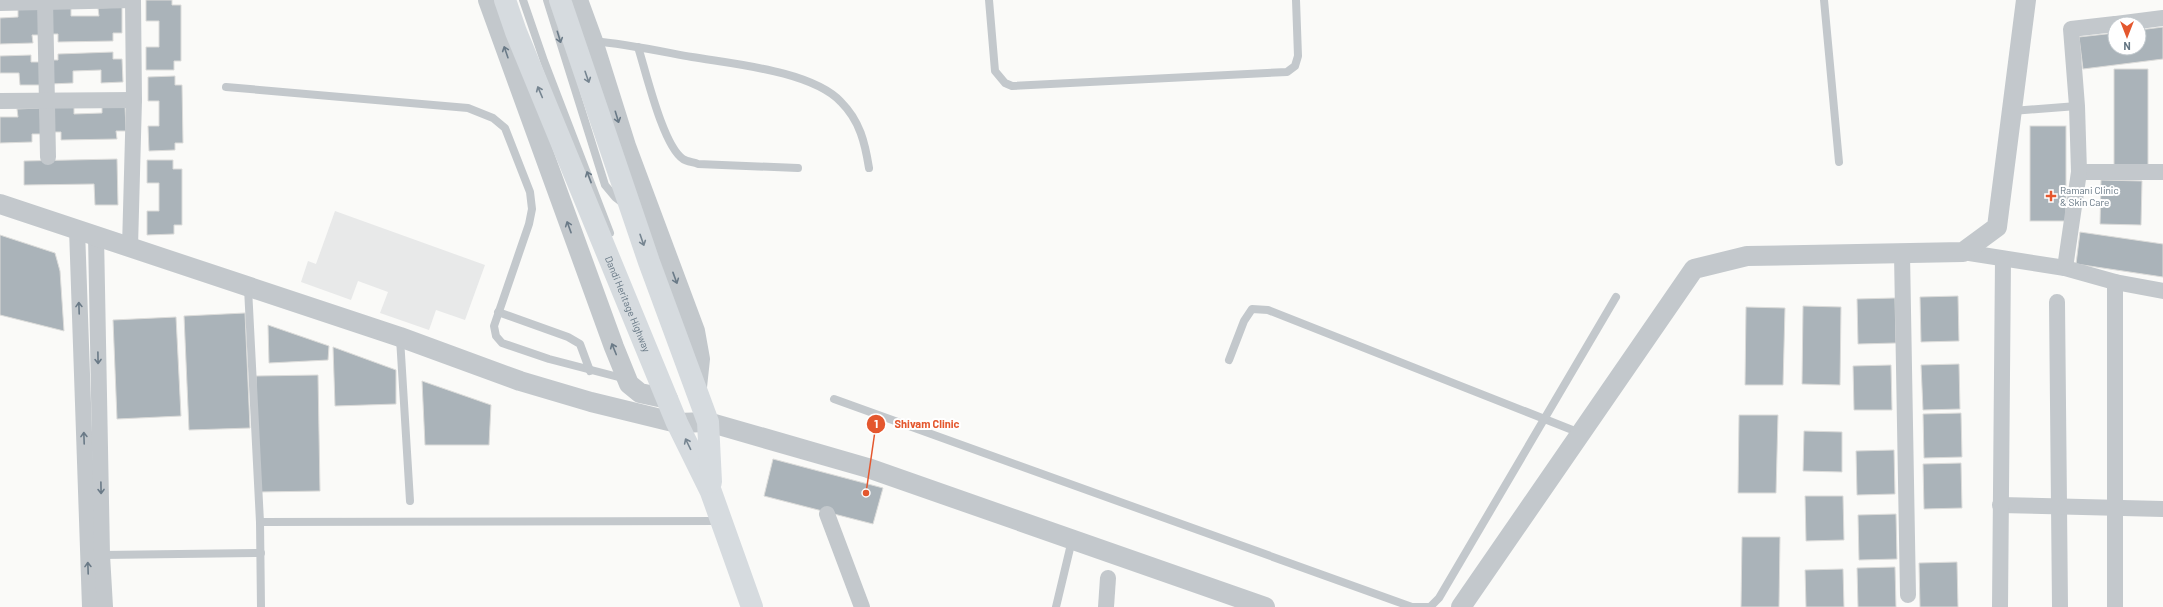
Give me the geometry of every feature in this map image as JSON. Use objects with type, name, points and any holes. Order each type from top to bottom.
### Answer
[{"type":"highway","name":"Dandi Heritage Highway","points":[[505,0],[516,32],[677,423],[711,492],[752,607]]},
{"type":"highway","points":[[560,0],[583,40],[631,208],[697,387],[708,422],[711,492]]},
{"type":"street","points":[[45,0],[48,157]]},
{"type":"street","points":[[0,3],[45,0],[133,0],[134,100],[130,247]]},
{"type":"street","points":[[488,0],[611,340],[629,384],[640,393],[668,399]]},
{"type":"street","points":[[578,0],[583,40],[626,146],[695,331],[700,359],[697,387]]},
{"type":"street","points":[[1963,252],[1997,227],[2026,0]]},
{"type":"street","points":[[2147,20],[2163,18]]},
{"type":"street","points":[[2065,268],[2079,172],[2077,106],[2071,29],[2107,25]]},
{"type":"street","points":[[0,102],[134,100]]},
{"type":"street","points":[[2079,172],[2163,172]]},
{"type":"street","points":[[0,204],[400,337],[520,381],[591,402],[677,423],[708,422],[868,468],[1265,607]]},
{"type":"street","points":[[77,229],[90,607]]},
{"type":"street","points":[[96,236],[102,555],[105,607]]},
{"type":"street","points":[[1461,607],[1694,270],[1747,256],[1963,252],[2065,268],[2115,282],[2163,291]]},
{"type":"street","points":[[1902,254],[1908,595]]},
{"type":"street","points":[[2000,607],[2003,259]]},
{"type":"street","points":[[2115,282],[2115,607]]},
{"type":"street","points":[[2057,302],[2060,607]]},
{"type":"street","points":[[2000,504],[2163,508]]},
{"type":"street","points":[[826,514],[862,607]]},
{"type":"street","points":[[1106,607],[1108,578]]},
{"type":"lane","points":[[523,0],[544,61],[613,239]]},
{"type":"lane","points":[[547,0],[604,185],[615,197],[631,208]]},
{"type":"lane","points":[[990,0],[994,71],[1005,83],[1012,86],[1287,72],[1295,66],[1298,56],[1296,0]]},
{"type":"lane","points":[[1824,0],[1839,162]]},
{"type":"lane","points":[[583,40],[638,47],[778,72],[818,86],[841,101],[855,120],[864,138],[869,168]]},
{"type":"lane","points":[[638,47],[663,126],[675,150],[684,159],[698,164],[798,168]]},
{"type":"lane","points":[[226,87],[468,108],[493,118],[505,128],[530,192],[532,209],[529,224],[494,326],[496,336],[502,343],[590,371],[627,379]]},
{"type":"lane","points":[[2012,111],[2077,106]]},
{"type":"lane","points":[[248,286],[260,522],[262,607]]},
{"type":"lane","points":[[834,399],[1412,607],[1430,607],[1439,598],[1616,297]]},
{"type":"lane","points":[[1229,360],[1244,321],[1252,309],[1268,310],[1580,433]]},
{"type":"lane","points":[[498,312],[568,336],[580,344],[590,371]]},
{"type":"lane","points":[[645,322],[647,329],[645,345]]},
{"type":"lane","points":[[400,337],[410,501]]},
{"type":"lane","points":[[260,522],[722,520]]},
{"type":"lane","points":[[1056,607],[1072,540]]},
{"type":"lane","points":[[102,555],[261,553]]},
{"type":"shaded area","points":[[335,211],[485,265],[465,320],[436,310],[429,330],[380,313],[388,292],[358,281],[351,300],[301,282],[308,261],[316,264]]},
{"type":"building","points":[[146,0],[172,0],[172,5],[181,5],[181,61],[174,61],[174,70],[146,70],[146,47],[159,47],[159,21],[146,21]]},
{"type":"building","points":[[48,7],[71,7],[71,16],[99,16],[98,8],[122,7],[122,33],[113,33],[113,41],[58,42],[58,34],[49,34]]},
{"type":"building","points":[[18,9],[41,9],[42,35],[32,35],[33,43],[0,44],[0,18],[18,17]]},
{"type":"building","points":[[2163,27],[2163,59],[2083,69],[2079,37],[2107,34],[2107,56],[2147,56],[2147,29]]},
{"type":"building","points":[[113,52],[113,59],[122,59],[123,82],[101,83],[101,70],[73,71],[73,83],[50,84],[50,60],[58,60],[58,54]]},
{"type":"building","points":[[31,55],[31,62],[41,62],[41,85],[20,85],[19,73],[0,73],[0,56]]},
{"type":"building","points":[[2114,69],[2148,69],[2148,170],[2114,169]]},
{"type":"building","points":[[175,76],[175,85],[182,85],[183,143],[175,143],[175,150],[149,151],[148,126],[159,126],[159,101],[148,101],[148,77]]},
{"type":"building","points":[[74,104],[74,114],[102,113],[102,105],[125,105],[126,131],[116,131],[117,139],[61,140],[61,132],[52,132],[51,105]]},
{"type":"building","points":[[40,108],[41,134],[32,134],[32,142],[0,143],[0,117],[18,117],[17,109]]},
{"type":"building","points":[[2030,126],[2066,126],[2066,221],[2030,221]]},
{"type":"building","points":[[117,159],[118,205],[95,205],[94,184],[24,185],[24,161]]},
{"type":"building","points":[[147,160],[173,160],[173,169],[182,169],[182,225],[174,225],[174,234],[147,235],[147,211],[159,211],[159,183],[147,183]]},
{"type":"building","points":[[2101,180],[2142,181],[2141,225],[2100,224]]},
{"type":"building","points":[[2080,232],[2163,244],[2163,277],[2076,264]]},
{"type":"building","points":[[0,235],[55,253],[60,271],[64,331],[0,315]]},
{"type":"building","points":[[1958,296],[1959,341],[1921,342],[1920,297]]},
{"type":"building","points":[[1895,298],[1896,343],[1858,344],[1857,299]]},
{"type":"building","points":[[1803,306],[1841,307],[1840,385],[1802,384]]},
{"type":"building","points":[[1746,307],[1785,308],[1783,385],[1745,385]]},
{"type":"building","points":[[245,313],[250,428],[189,430],[184,316]]},
{"type":"building","points":[[176,317],[181,416],[117,419],[113,320]]},
{"type":"building","points":[[268,325],[329,346],[328,360],[269,363]]},
{"type":"building","points":[[333,347],[396,370],[396,404],[335,406]]},
{"type":"building","points":[[1959,364],[1960,409],[1923,410],[1921,365]]},
{"type":"building","points":[[1891,365],[1892,410],[1854,410],[1853,366]]},
{"type":"building","points":[[318,375],[320,491],[258,492],[256,376]]},
{"type":"building","points":[[422,381],[491,405],[489,445],[425,445]]},
{"type":"building","points":[[1961,413],[1962,457],[1924,458],[1923,414]]},
{"type":"building","points":[[1739,415],[1778,415],[1776,493],[1738,493]]},
{"type":"building","points":[[1804,431],[1842,432],[1842,472],[1803,471]]},
{"type":"building","points":[[1894,450],[1895,494],[1857,495],[1856,451]]},
{"type":"building","points":[[773,459],[883,488],[873,524],[764,496]]},
{"type":"building","points":[[1961,463],[1962,508],[1924,509],[1923,464]]},
{"type":"building","points":[[1805,496],[1843,496],[1844,540],[1806,541]]},
{"type":"building","points":[[1896,514],[1897,559],[1859,560],[1858,515]]},
{"type":"building","points":[[1742,537],[1780,537],[1779,607],[1741,607]]},
{"type":"building","points":[[1957,562],[1958,607],[1920,607],[1919,563]]},
{"type":"building","points":[[1895,567],[1896,607],[1858,607],[1857,568]]},
{"type":"building","points":[[1843,569],[1844,607],[1806,607],[1805,570]]},
{"type":"place","name":"Ramani Clinic & Skin Care","points":[[2051,196]]},
{"type":"place","name":"Shivam Clinic","points":[[866,493]]}]
